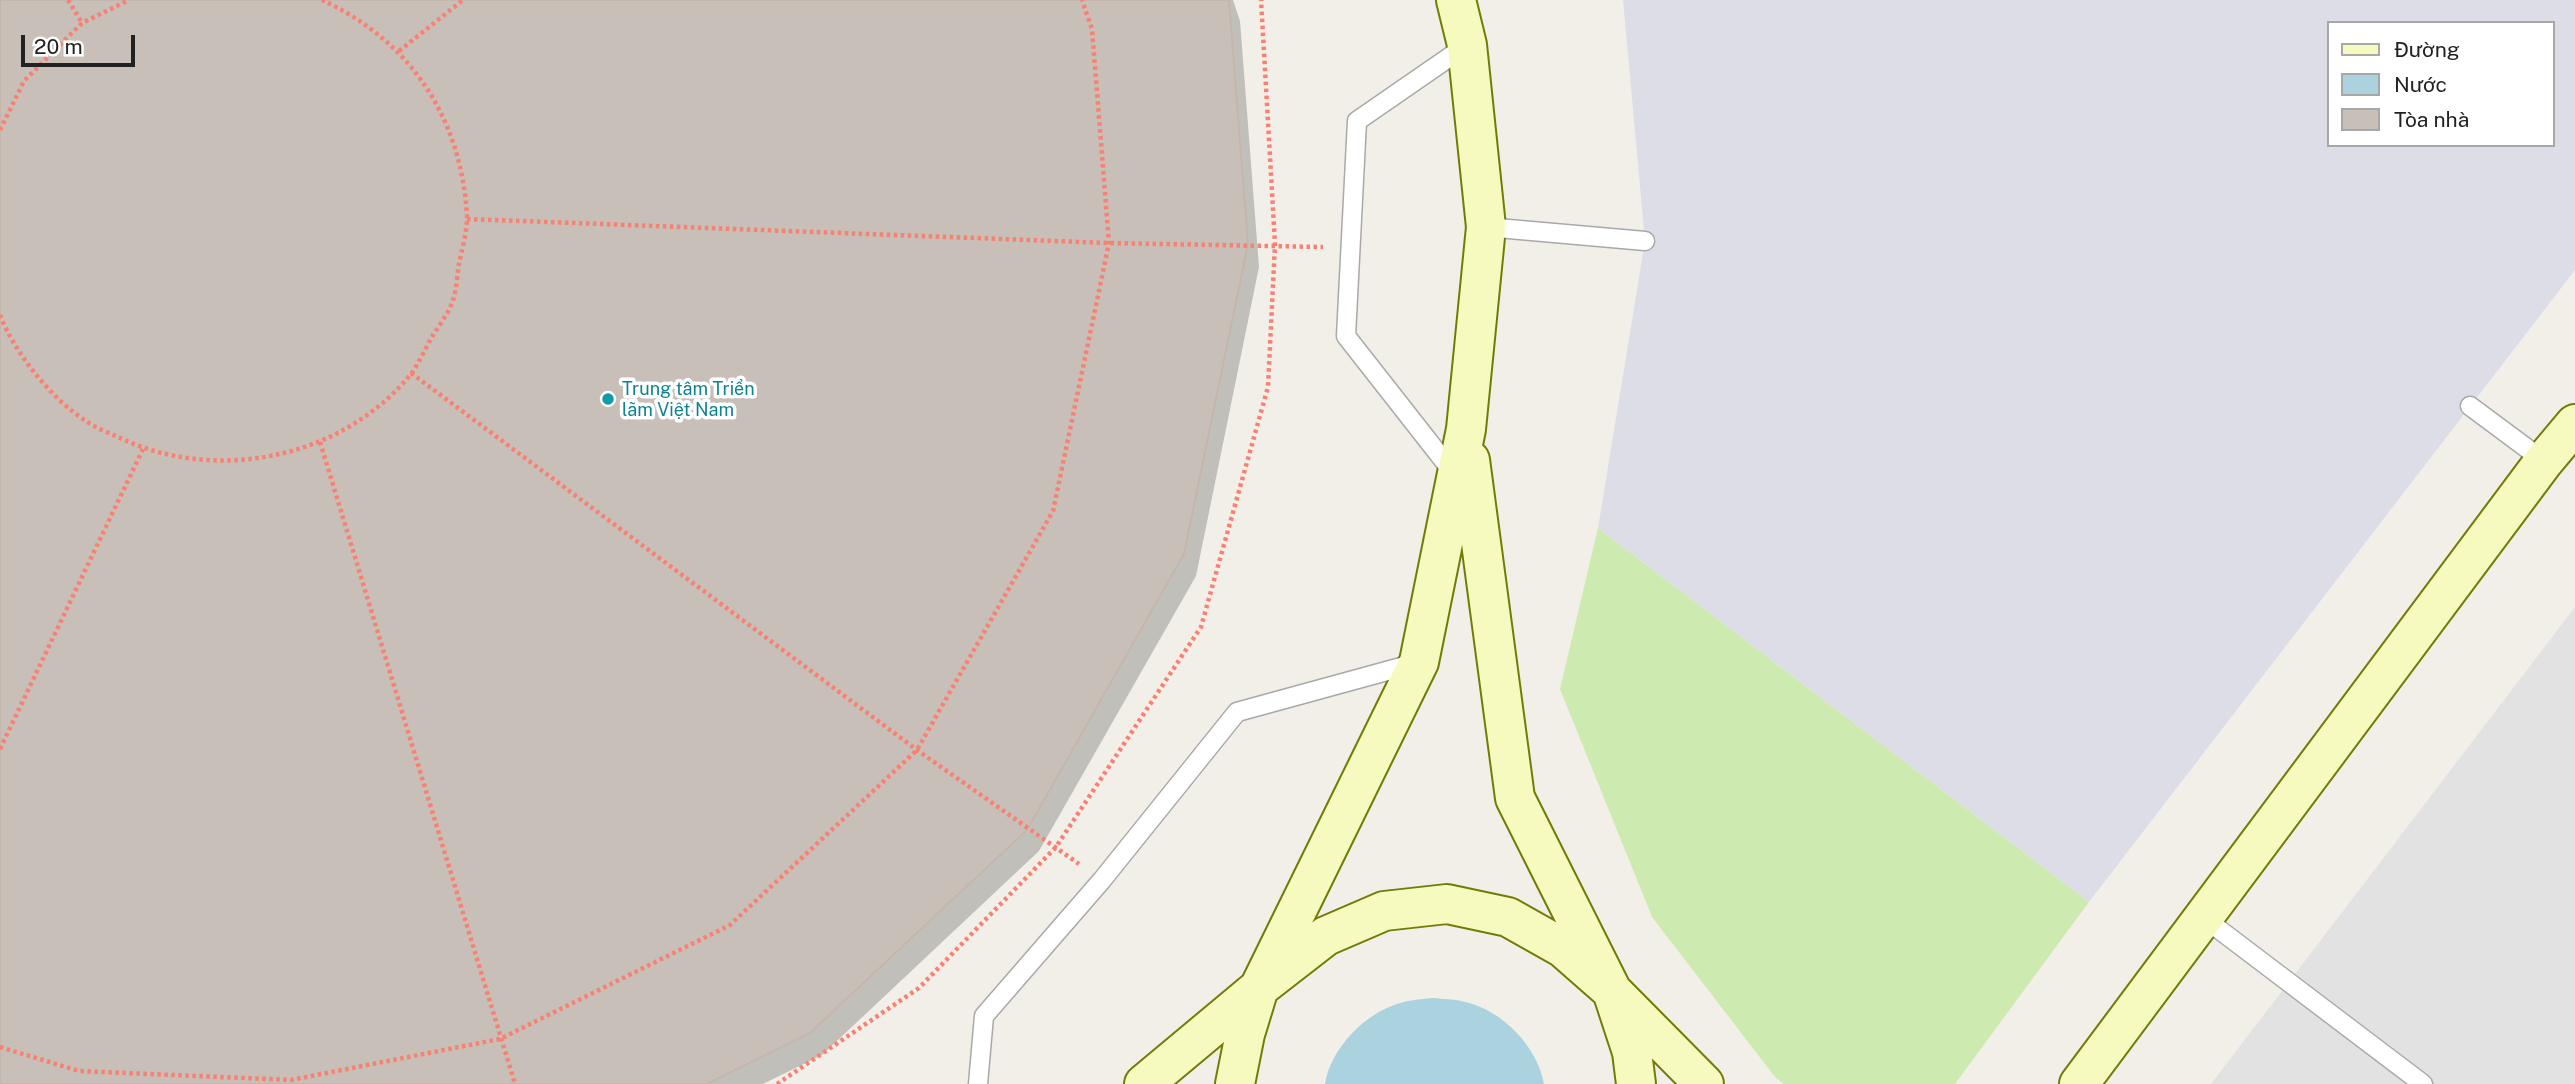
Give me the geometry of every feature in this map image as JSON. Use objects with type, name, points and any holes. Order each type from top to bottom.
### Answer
[{"type":"street","points":[[1235,1084],[1245,1034],[1259,988],[1419,662],[1465,429],[1486,228],[1467,45],[1456,0]]},
{"type":"street","points":[[2079,1084],[2544,461],[2575,424]]},
{"type":"street","points":[[1465,429],[1515,798],[1612,991],[1632,1052],[1636,1084]]},
{"type":"street","points":[[1144,1084],[1326,936],[1384,911],[1447,904],[1508,917],[1563,948],[1612,991],[1704,1084]]},
{"type":"lane","points":[[1456,477],[1346,336],[1357,121],[1467,45]]},
{"type":"lane","points":[[1486,228],[1645,242]]},
{"type":"lane","points":[[2470,406],[2544,461]]},
{"type":"lane","points":[[978,1084],[984,1016],[1102,880],[1237,712],[1419,662]]},
{"type":"lane","points":[[2204,918],[2423,1084]]},
{"type":"path","points":[[68,0],[82,23]]},
{"type":"path","points":[[0,130],[24,81],[82,23],[129,0]]},
{"type":"path","points":[[0,315],[8,335],[42,383],[88,423],[143,449],[202,462],[262,459],[320,442],[370,413],[411,373],[453,301],[467,219],[459,158],[436,100],[399,51],[352,14],[322,0]]},
{"type":"path","points":[[399,51],[463,0]]},
{"type":"path","points":[[0,1047],[79,1071],[291,1080],[500,1039],[730,925],[917,750],[1053,511],[1109,243],[1092,29],[1082,0]]},
{"type":"path","points":[[777,1084],[919,988],[1056,848],[1201,628],[1268,387],[1275,244],[1261,0]]},
{"type":"path","points":[[467,219],[1109,243],[1275,244],[1352,248]]},
{"type":"path","points":[[0,338],[8,335]]},
{"type":"path","points":[[411,373],[917,750],[1102,880]]},
{"type":"path","points":[[320,442],[515,1084]]},
{"type":"path","points":[[0,749],[143,449]]},
{"type":"green space","points":[[1598,528],[2089,902],[1955,1084],[1784,1084],[1775,1077],[1652,917],[1560,689]]},
{"type":"shaded area","points":[[1623,0],[2575,0],[2575,270],[2089,902],[1598,528],[1645,241]]},
{"type":"shaded area","points":[[2575,607],[2575,1084],[2211,1084]]},
{"type":"water","points":[[1433,998],[1457,1000],[1479,1006],[1505,1022],[1526,1044],[1544,1084],[1325,1084],[1334,1058],[1342,1045],[1362,1024],[1400,1003]]},
{"type":"building","name":"Trung tâm Triển lãm Việt Nam","points":[[0,0],[1229,0],[1248,244],[1184,554],[1027,830],[810,1033],[707,1084],[0,1084]]},
{"type":"place","name":"Trung tâm Triển lãm Việt Nam","points":[[608,399]]}]
